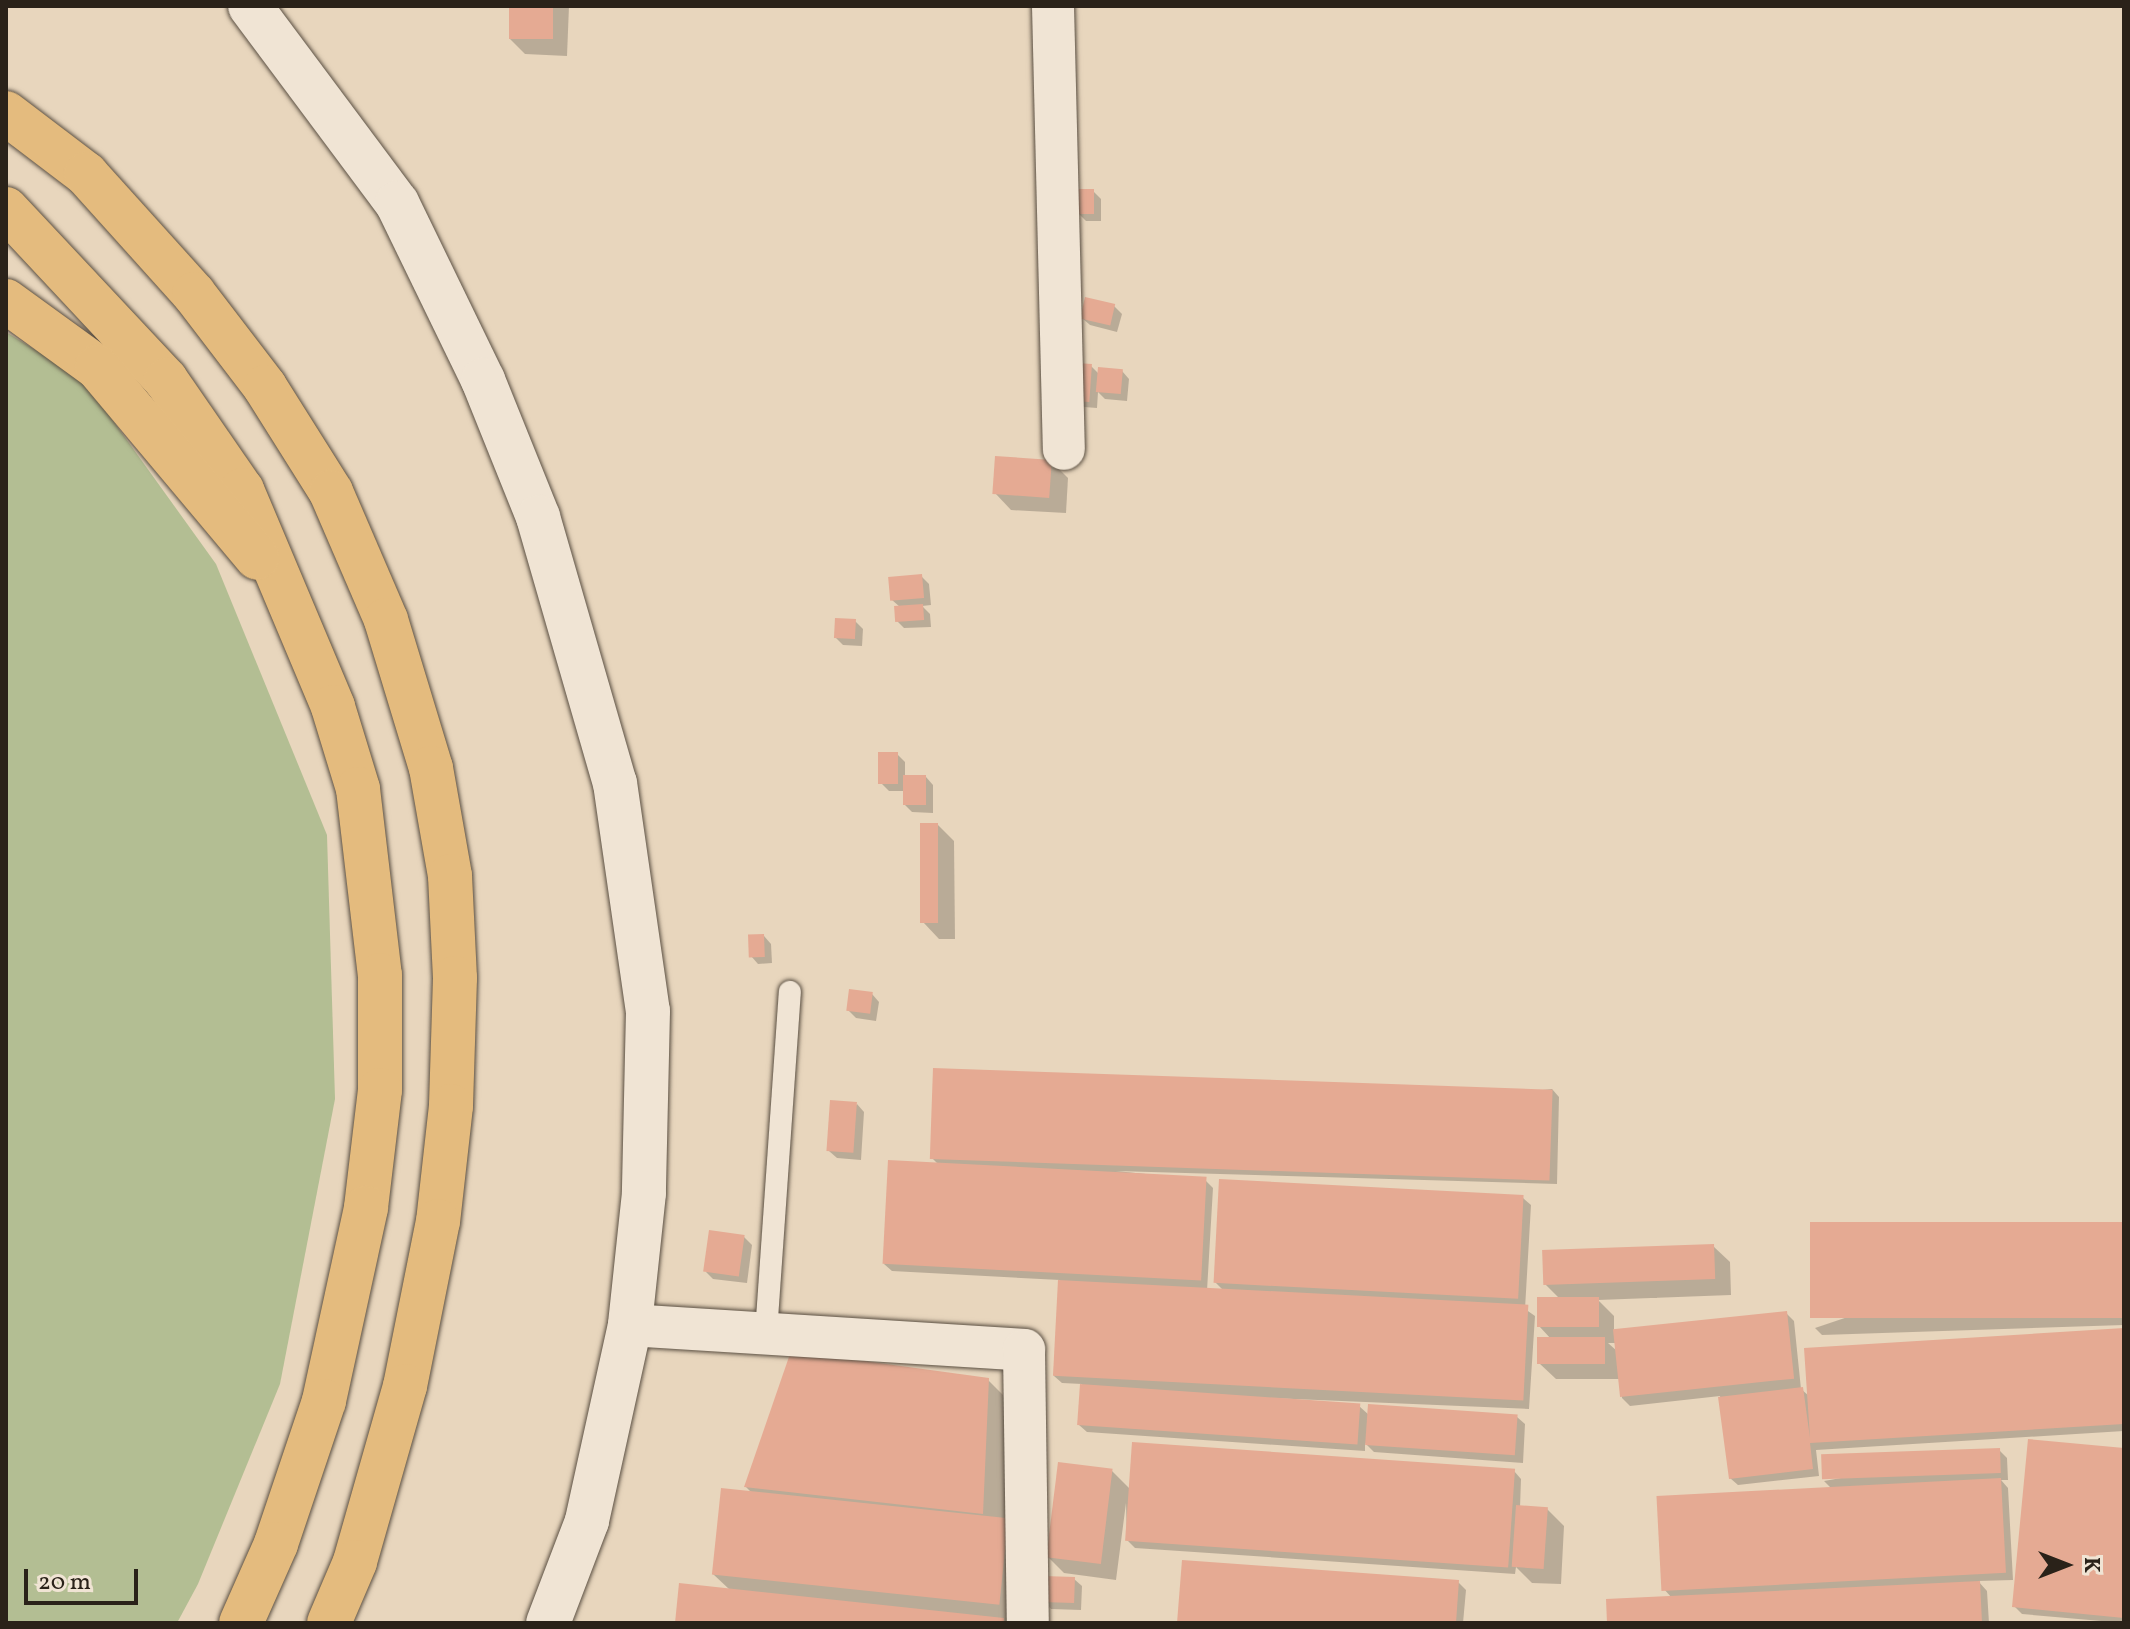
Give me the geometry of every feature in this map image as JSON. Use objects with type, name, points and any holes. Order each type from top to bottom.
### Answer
[{"type":"highway","points":[[6,113],[86,174],[194,294],[265,387],[331,492],[386,620],[431,768],[450,876],[455,978],[451,1106],[438,1221],[405,1386],[355,1562],[329,1623]]},
{"type":"highway","points":[[6,209],[166,380],[242,490],[333,707],[358,789],[380,975],[380,1090],[366,1208],[324,1401],[276,1544],[241,1623]]},
{"type":"highway","points":[[6,301],[97,367],[287,593]]},
{"type":"main road","points":[[250,6],[397,203],[483,380],[547,546],[615,783],[648,1011],[644,1193],[630,1325],[587,1521],[548,1623]]},
{"type":"street","points":[[1053,6],[1064,449]]},
{"type":"street","points":[[630,1325],[1024,1350],[1028,1623]]},
{"type":"lane","points":[[766,1333],[790,992]]},
{"type":"green space","points":[[6,332],[83,379],[216,564],[327,835],[335,1099],[280,1384],[198,1584],[177,1623],[6,1623]]},
{"type":"building","points":[[509,6],[553,6],[553,39],[509,39]]},
{"type":"building","points":[[1077,189],[1094,189],[1094,214],[1077,214]]},
{"type":"building","points":[[1085,297],[1115,304],[1110,325],[1080,318]]},
{"type":"building","points":[[1076,363],[1092,364],[1089,402],[1073,401]]},
{"type":"building","points":[[1098,367],[1123,369],[1121,394],[1096,392]]},
{"type":"building","points":[[995,456],[1052,460],[1049,498],[992,494]]},
{"type":"building","points":[[922,574],[924,598],[890,601],[888,577]]},
{"type":"building","points":[[923,604],[924,620],[895,622],[894,606]]},
{"type":"building","points":[[835,618],[856,619],[855,639],[834,638]]},
{"type":"building","points":[[878,752],[898,752],[898,784],[878,784]]},
{"type":"building","points":[[903,775],[926,775],[926,805],[903,805]]},
{"type":"building","points":[[920,823],[938,823],[938,923],[920,923]]},
{"type":"building","points":[[764,934],[765,957],[749,958],[748,935]]},
{"type":"building","points":[[849,989],[873,992],[870,1014],[846,1011]]},
{"type":"building","points":[[933,1068],[1553,1090],[1549,1181],[930,1159]]},
{"type":"building","points":[[830,1100],[857,1102],[853,1153],[826,1151]]},
{"type":"building","points":[[888,1160],[1207,1177],[1201,1281],[883,1264]]},
{"type":"building","points":[[1219,1179],[1524,1195],[1518,1299],[1214,1283]]},
{"type":"building","points":[[1810,1222],[2124,1222],[2124,1318],[1810,1318]]},
{"type":"building","points":[[709,1230],[745,1235],[739,1277],[703,1272]]},
{"type":"building","points":[[1714,1244],[1715,1279],[1543,1285],[1542,1250]]},
{"type":"building","points":[[1058,1280],[1528,1305],[1523,1401],[1053,1376]]},
{"type":"building","points":[[1537,1297],[1599,1297],[1599,1327],[1537,1327]]},
{"type":"building","points":[[1787,1311],[1794,1379],[1620,1397],[1613,1329]]},
{"type":"building","points":[[2124,1328],[2124,1424],[1810,1443],[1813,1469],[1729,1479],[1718,1397],[1803,1387],[1810,1438],[1804,1348]]},
{"type":"building","points":[[1537,1337],[1605,1337],[1605,1364],[1537,1364]]},
{"type":"building","points":[[791,1351],[989,1378],[983,1514],[744,1487]]},
{"type":"building","points":[[1080,1384],[1360,1404],[1357,1445],[1077,1425]]},
{"type":"building","points":[[1368,1404],[1518,1414],[1515,1455],[1365,1445]]},
{"type":"building","points":[[2028,1439],[2124,1448],[2124,1618],[2012,1607]]},
{"type":"building","points":[[1132,1442],[1515,1469],[1508,1568],[1125,1541]]},
{"type":"building","points":[[2000,1448],[2001,1473],[1822,1479],[1821,1454]]},
{"type":"building","points":[[1058,1462],[1113,1469],[1101,1564],[1046,1557]]},
{"type":"building","points":[[2001,1478],[2006,1573],[1661,1591],[1656,1496]]},
{"type":"building","points":[[721,1488],[1008,1518],[999,1605],[712,1575]]},
{"type":"building","points":[[1516,1505],[1548,1507],[1544,1569],[1512,1567]]},
{"type":"building","points":[[1182,1560],[1459,1580],[1456,1623],[1177,1623]]},
{"type":"building","points":[[1043,1576],[1075,1577],[1074,1603],[1042,1602]]},
{"type":"building","points":[[1980,1581],[1982,1623],[1607,1623],[1606,1599]]},
{"type":"building","points":[[679,1583],[1004,1618],[1004,1623],[675,1623]]}]
